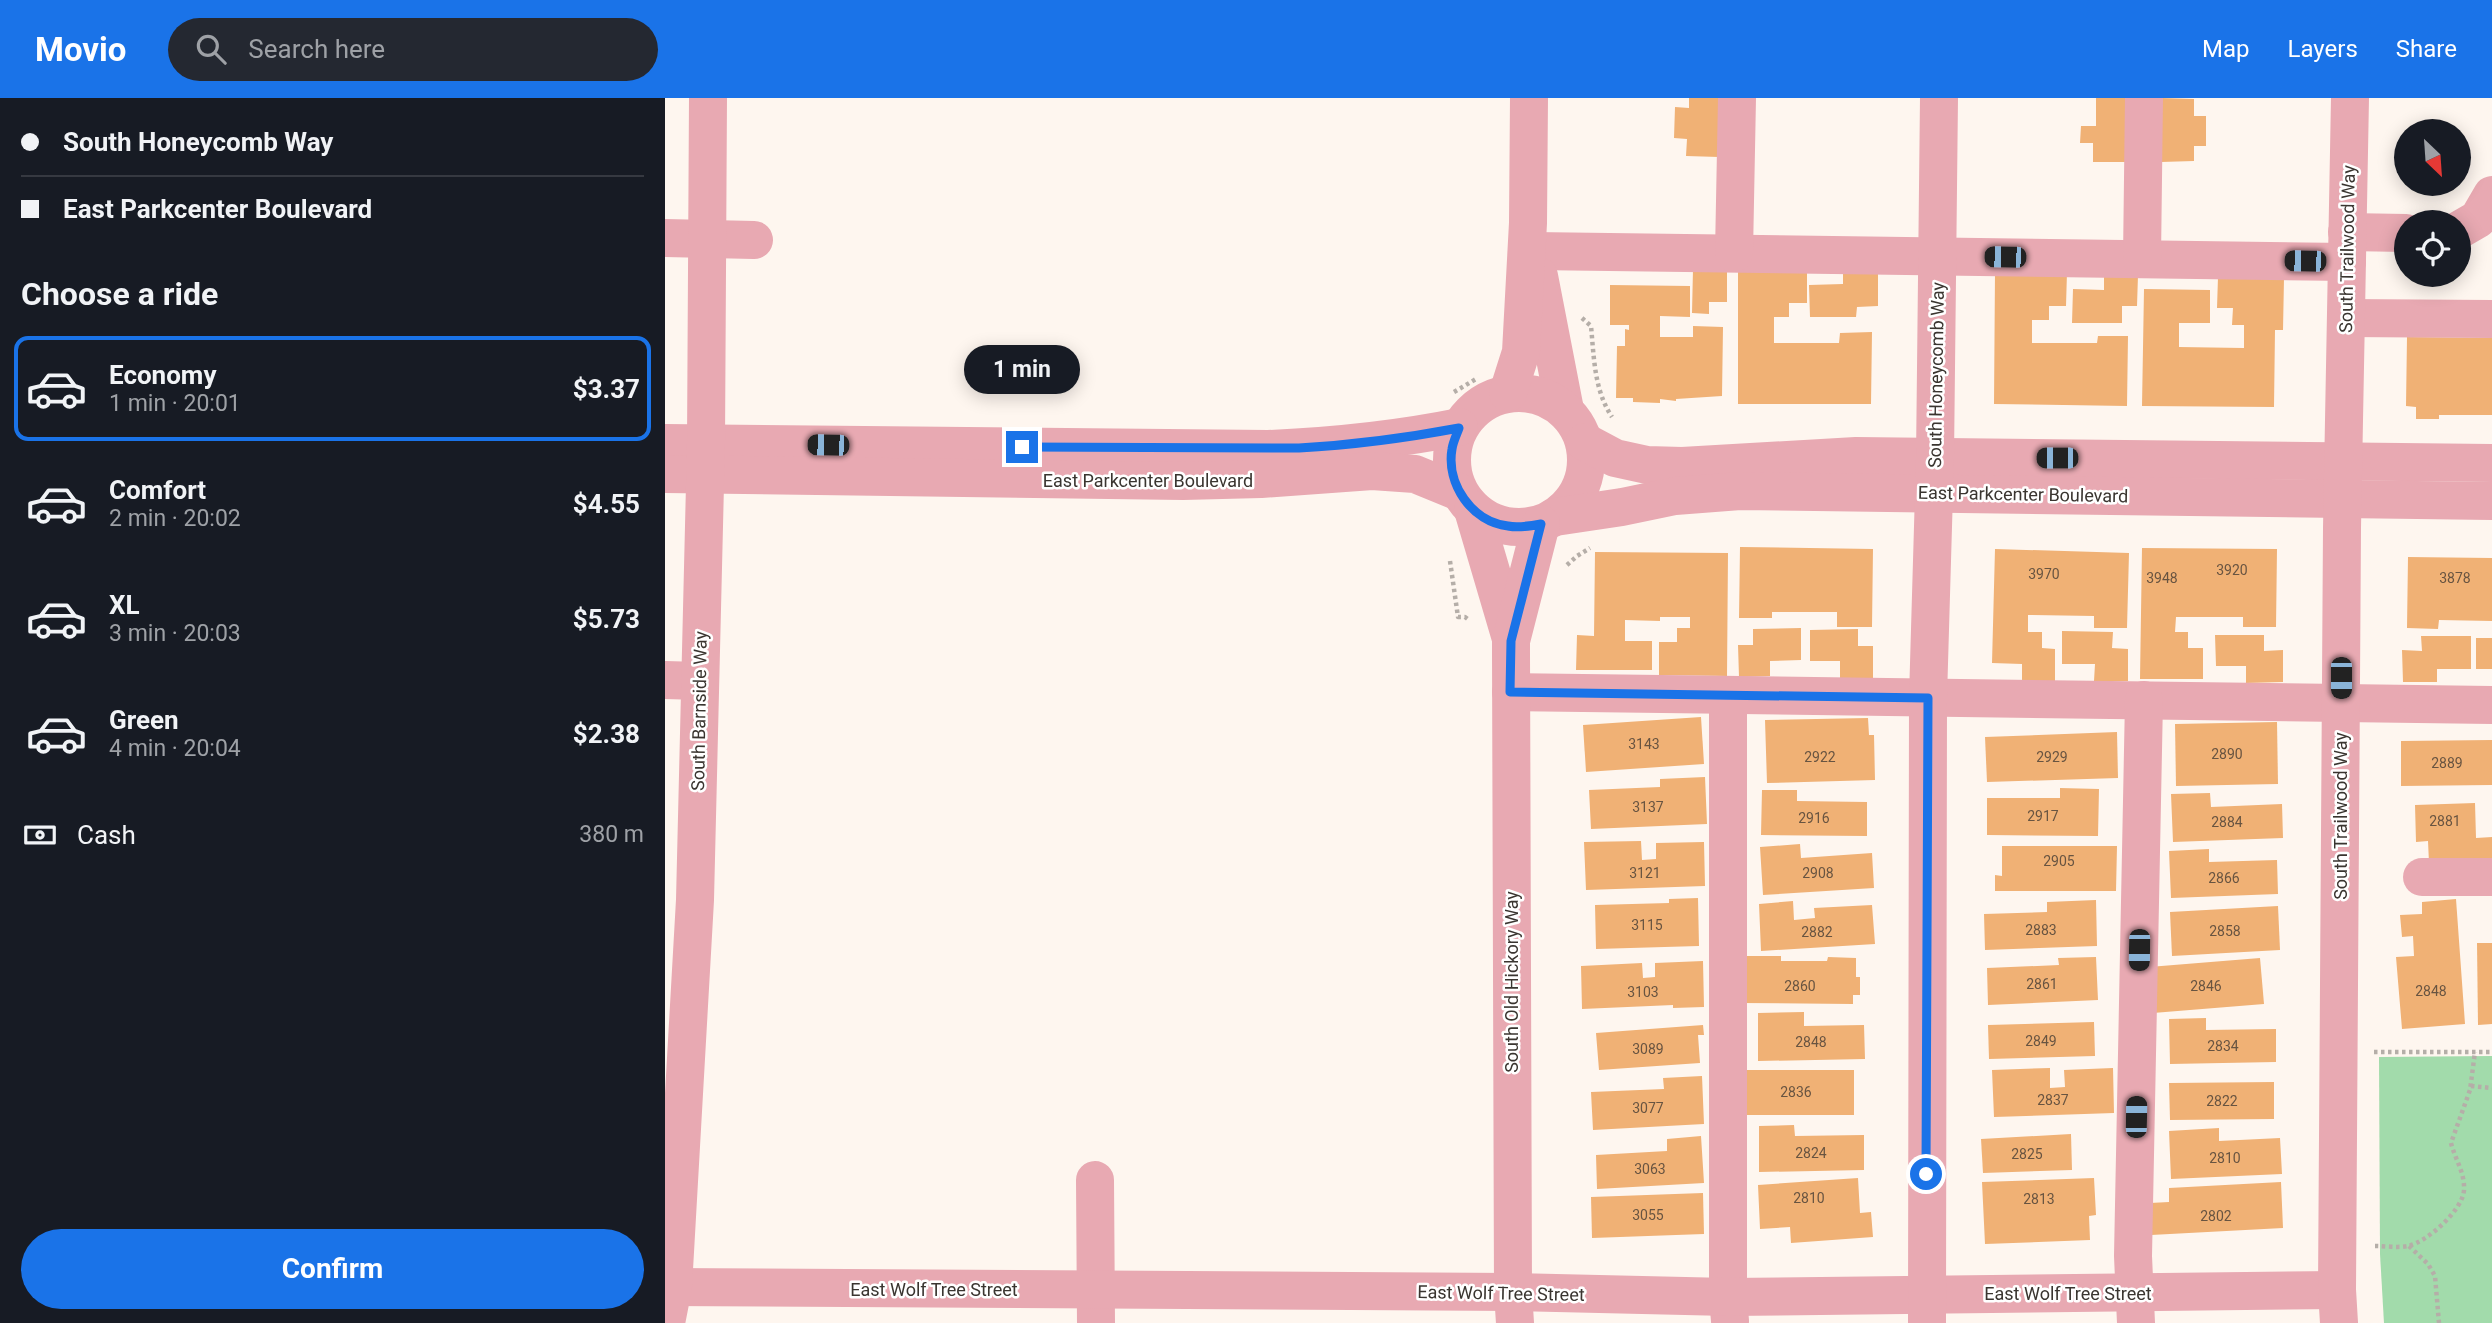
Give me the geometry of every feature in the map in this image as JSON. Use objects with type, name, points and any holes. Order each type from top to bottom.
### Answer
[{"type":"street","name":"South Barnside Way","points":[[668,1299],[695,901],[683,681],[705,458],[708,98]]},
{"type":"street","points":[[1494,384],[1548,398],[1565,410],[1578,426],[1600,431],[1587,460],[1584,478],[1577,494],[1568,506],[1548,520],[1523,527],[1505,526],[1488,520],[1466,501],[1452,471],[1455,410],[1471,411],[1488,399],[1494,384],[1521,352],[1530,237],[1529,98]]},
{"type":"street","points":[[1734,253],[1737,98]]},
{"type":"street","name":"South Honeycomb Way","points":[[1926,1308],[1928,698],[1939,98]]},
{"type":"street","points":[[2142,259],[2144,98]]},
{"type":"street","name":"South Trailwood Way","points":[[2338,1306],[2343,498],[2350,98]]},
{"type":"street","points":[[2471,223],[2478,219],[2492,195]]},
{"type":"street","points":[[1530,237],[1734,253],[2142,259],[2347,247],[2394,236]]},
{"type":"street","points":[[1530,237],[1565,410]]},
{"type":"street","points":[[665,239],[754,240]]},
{"type":"street","points":[[2346,318],[2492,319]]},
{"type":"street","name":"East Parkcenter Boulevard","points":[[665,474],[705,458],[1345,446],[1405,438],[1455,410]]},
{"type":"street","name":"East Parkcenter Boulevard","points":[[1600,431],[1615,458],[1647,465],[1682,466],[1857,456],[1934,475],[2343,498],[2492,501]]},
{"type":"street","name":"East Parkcenter Boulevard","points":[[665,443],[705,458],[1183,481],[1261,479],[1371,471],[1415,474],[1466,501]]},
{"type":"street","name":"East Parkcenter Boulevard","points":[[1548,520],[1675,496],[1934,475],[2344,461],[2492,463]]},
{"type":"street","name":"South Old Hickory Way","points":[[1466,501],[1511,641]]},
{"type":"street","name":"South Old Hickory Way","points":[[1514,1307],[1511,641],[1548,520]]},
{"type":"street","points":[[1510,692],[2492,705]]},
{"type":"street","points":[[1728,695],[1729,1310]]},
{"type":"street","points":[[2135,1308],[2144,700]]},
{"type":"street","points":[[2422,877],[2492,877]]},
{"type":"street","points":[[1095,1180],[1096,1306]]},
{"type":"street","name":"East Wolf Tree Street","points":[[668,1299],[1096,1306],[1729,1310],[2338,1306]]},
{"type":"path","points":[[1591,326],[1603,403],[1600,431]]},
{"type":"path","points":[[1455,410],[1463,388],[1494,384]]},
{"type":"path","points":[[1565,568],[1577,555],[1600,545]]},
{"type":"path","points":[[1448,548],[1458,617]]},
{"type":"path","points":[[2375,1052],[2492,1052]]},
{"type":"path","points":[[2375,1246],[2409,1246],[2434,1232],[2457,1209],[2464,1194],[2463,1176],[2451,1143],[2471,1086],[2475,1052]]},
{"type":"path","points":[[2471,1086],[2492,1088]]},
{"type":"path","points":[[2409,1246],[2428,1264],[2435,1276],[2439,1323]]},
{"type":"green space","points":[[2492,1056],[2492,1323],[2384,1323],[2380,1254],[2379,1057]]},
{"type":"building","points":[[1689,98],[1721,98],[1719,157],[1686,156],[1687,139],[1674,138],[1675,107],[1689,108]]},
{"type":"building","points":[[2096,98],[2127,98],[2126,162],[2093,162],[2093,143],[2080,143],[2081,126],[2096,126]]},
{"type":"building","points":[[2162,98],[2194,99],[2194,116],[2206,116],[2206,146],[2194,146],[2194,161],[2161,162]]},
{"type":"building","points":[[1693,269],[1727,270],[1727,302],[1709,302],[1709,314],[1692,313]]},
{"type":"building","points":[[1738,269],[1807,269],[1807,303],[1789,303],[1789,317],[1774,317],[1774,343],[1839,343],[1840,333],[1872,332],[1871,404],[1738,404]]},
{"type":"building","points":[[1995,272],[2067,272],[2066,306],[2049,306],[2049,320],[2032,320],[2032,343],[2097,343],[2098,336],[2128,336],[2127,406],[1994,404]]},
{"type":"building","points":[[1843,273],[1878,273],[1878,306],[1857,307],[1856,317],[1810,317],[1809,285],[1843,284]]},
{"type":"building","points":[[2104,275],[2138,275],[2137,306],[2122,306],[2122,323],[2072,323],[2073,289],[2104,290]]},
{"type":"building","points":[[2218,277],[2284,278],[2283,330],[2275,330],[2274,407],[2142,406],[2144,289],[2210,290],[2210,323],[2179,323],[2179,347],[2244,348],[2244,325],[2232,325],[2233,308],[2217,308]]},
{"type":"building","points":[[1610,285],[1690,286],[1690,317],[1660,316],[1660,337],[1693,337],[1693,326],[1723,327],[1722,396],[1676,401],[1660,399],[1660,403],[1616,398],[1617,346],[1625,346],[1625,329],[1629,330],[1629,325],[1610,325]]},
{"type":"building","points":[[2407,337],[2492,338],[2492,415],[2439,415],[2439,419],[2416,419],[2416,407],[2406,406]]},
{"type":"building","points":[[1740,547],[1873,549],[1872,627],[1837,627],[1837,612],[1772,612],[1772,618],[1739,618]]},
{"type":"building","points":[[2142,548],[2277,549],[2276,627],[2243,627],[2243,617],[2176,617],[2175,632],[2188,632],[2188,648],[2203,648],[2203,679],[2140,679]]},
{"type":"building","points":[[1995,549],[2129,553],[2127,628],[2094,628],[2094,616],[2028,615],[2028,632],[2042,632],[2042,648],[2055,649],[2055,681],[2022,681],[2022,664],[1992,663]]},
{"type":"building","points":[[1595,552],[1728,553],[1727,676],[1659,675],[1659,642],[1677,642],[1677,628],[1690,628],[1690,617],[1660,617],[1660,621],[1625,620],[1625,641],[1652,641],[1652,670],[1576,670],[1577,635],[1594,636]]},
{"type":"building","points":[[2408,557],[2492,558],[2492,621],[2439,620],[2438,629],[2407,628]]},
{"type":"building","points":[[1801,628],[1801,660],[1770,661],[1770,676],[1739,677],[1738,645],[1753,645],[1753,629]]},
{"type":"building","points":[[1858,629],[1858,646],[1873,646],[1873,678],[1840,678],[1840,661],[1810,661],[1810,630]]},
{"type":"building","points":[[2062,631],[2113,632],[2112,648],[2128,649],[2128,681],[2094,681],[2095,664],[2062,664]]},
{"type":"building","points":[[2215,635],[2264,635],[2264,651],[2283,650],[2283,682],[2246,683],[2246,666],[2216,666]]},
{"type":"building","points":[[2421,636],[2471,636],[2471,669],[2437,669],[2437,682],[2403,682],[2402,650],[2422,651]]},
{"type":"building","points":[[2476,638],[2492,638],[2492,669],[2476,669]]},
{"type":"building","points":[[1701,717],[1704,764],[1586,772],[1583,725]]},
{"type":"building","points":[[1868,718],[1869,735],[1874,735],[1875,780],[1767,783],[1765,720]]},
{"type":"building","points":[[2277,722],[2278,784],[2176,786],[2175,724]]},
{"type":"building","points":[[2117,732],[2118,778],[1987,782],[1985,737]]},
{"type":"building","points":[[2492,740],[2492,785],[2401,786],[2401,741]]},
{"type":"building","points":[[1705,777],[1707,824],[1591,829],[1589,790],[1660,787],[1660,779]]},
{"type":"building","points":[[2060,788],[2099,789],[2098,836],[1987,835],[1987,798],[2060,798]]},
{"type":"building","points":[[1762,790],[1797,790],[1797,801],[1867,802],[1867,836],[1761,835]]},
{"type":"building","points":[[2210,793],[2211,807],[2282,804],[2283,838],[2173,842],[2171,794]]},
{"type":"building","points":[[2475,803],[2476,838],[2492,837],[2492,861],[2429,863],[2428,841],[2416,842],[2415,805]]},
{"type":"building","points":[[1641,841],[1642,860],[1656,859],[1656,843],[1704,842],[1705,886],[1586,890],[1584,842]]},
{"type":"building","points":[[1800,844],[1801,858],[1872,853],[1874,888],[1763,895],[1760,847]]},
{"type":"building","points":[[2002,846],[2117,846],[2116,891],[1995,891],[1995,875],[2002,876]]},
{"type":"building","points":[[2209,849],[2209,862],[2277,860],[2278,894],[2171,898],[2169,851]]},
{"type":"building","points":[[1698,898],[1699,946],[1596,949],[1595,905],[1669,903],[1669,899]]},
{"type":"building","points":[[2456,899],[2465,1024],[2402,1029],[2396,957],[2414,956],[2413,936],[2402,937],[2400,915],[2422,914],[2422,902]]},
{"type":"building","points":[[2096,900],[2097,946],[1985,950],[1984,914],[2047,912],[2047,902]]},
{"type":"building","points":[[1793,901],[1794,920],[1815,918],[1814,908],[1872,905],[1875,944],[1761,951],[1759,904]]},
{"type":"building","points":[[2278,906],[2280,950],[2172,956],[2170,912]]},
{"type":"building","points":[[2477,943],[2492,943],[2492,1024],[2478,1025]]},
{"type":"building","points":[[1742,956],[1781,956],[1781,961],[1827,961],[1828,957],[1856,958],[1860,995],[1853,995],[1853,1004],[1739,1003]]},
{"type":"building","points":[[2096,957],[2098,1000],[1988,1005],[1987,968],[2059,965],[2058,958]]},
{"type":"building","points":[[2260,958],[2264,1004],[2153,1013],[2149,967]]},
{"type":"building","points":[[1703,961],[1704,1007],[1673,1008],[1673,1005],[1582,1009],[1581,966],[1642,963],[1643,978],[1655,977],[1655,963]]},
{"type":"building","points":[[1804,1012],[1804,1026],[1864,1025],[1865,1059],[1758,1061],[1758,1013]]},
{"type":"building","points":[[2206,1018],[2206,1030],[2276,1029],[2276,1062],[2170,1064],[2169,1019]]},
{"type":"building","points":[[2094,1022],[2095,1056],[1989,1059],[1988,1025]]},
{"type":"building","points":[[1703,1025],[1704,1035],[1698,1035],[1700,1063],[1599,1070],[1596,1033]]},
{"type":"building","points":[[2050,1068],[2050,1088],[2065,1087],[2064,1070],[2113,1068],[2114,1113],[1994,1117],[1992,1070]]},
{"type":"building","points":[[1739,1070],[1854,1070],[1854,1115],[1739,1115]]},
{"type":"building","points":[[1702,1076],[1704,1124],[1593,1130],[1591,1092],[1664,1089],[1663,1078]]},
{"type":"building","points":[[2274,1082],[2274,1119],[2170,1120],[2169,1083]]},
{"type":"building","points":[[1794,1125],[1795,1136],[1864,1135],[1864,1170],[1759,1172],[1759,1126]]},
{"type":"building","points":[[2219,1128],[2219,1141],[2280,1138],[2282,1174],[2171,1179],[2169,1131]]},
{"type":"building","points":[[2071,1134],[2072,1170],[1983,1173],[1981,1139]]},
{"type":"building","points":[[1701,1136],[1704,1183],[1597,1189],[1596,1155],[1667,1151],[1667,1139]]},
{"type":"building","points":[[1858,1178],[1860,1213],[1871,1212],[1873,1237],[1791,1243],[1790,1227],[1760,1229],[1758,1185]]},
{"type":"building","points":[[2094,1178],[2096,1215],[2089,1216],[2090,1240],[1985,1244],[1982,1182]]},
{"type":"building","points":[[2281,1182],[2283,1228],[2151,1235],[2150,1203],[2169,1202],[2169,1188]]},
{"type":"building","points":[[1703,1193],[1704,1234],[1592,1238],[1591,1197]]},
{"type":"route","points":[[1022,447],[1268,449],[1345,446],[1459,428],[1452,449],[1452,471],[1459,492],[1473,510],[1488,520],[1505,526],[1541,524],[1511,641],[1510,692],[1928,698],[1926,1174]]}]
